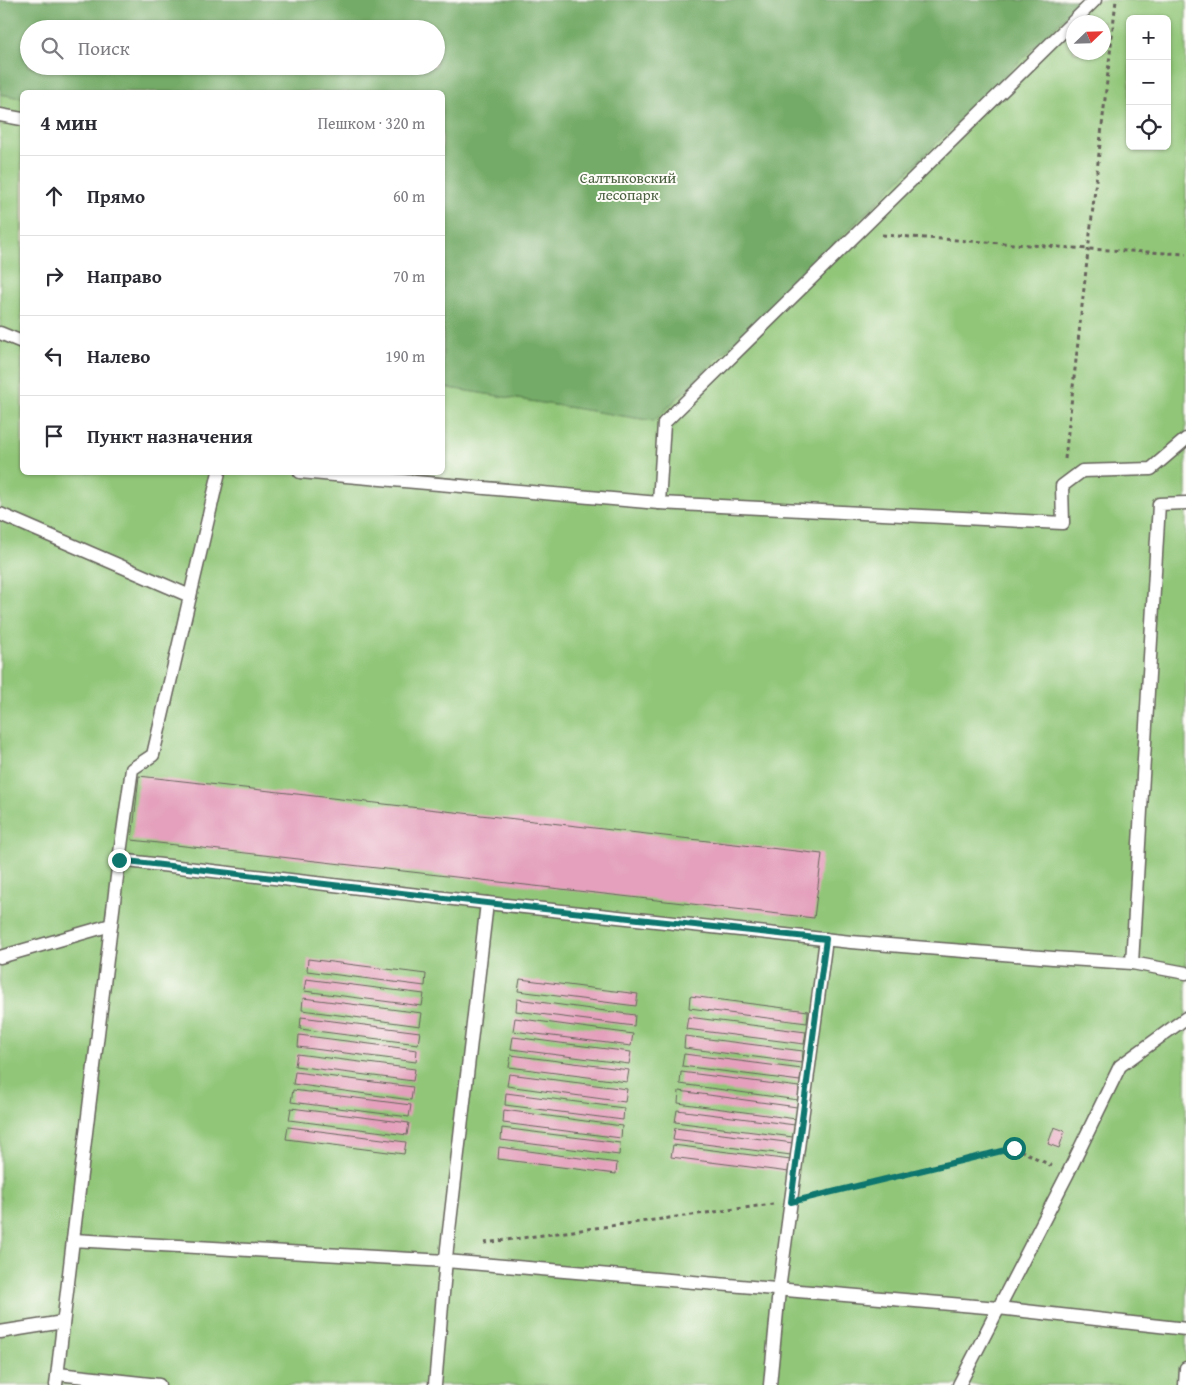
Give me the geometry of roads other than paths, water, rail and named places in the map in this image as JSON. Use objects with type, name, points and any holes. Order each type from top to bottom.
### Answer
[{"type":"lane","points":[[659,503],[664,424],[1095,0]]},
{"type":"lane","points":[[0,115],[20,118]]},
{"type":"lane","points":[[0,332],[20,341]]},
{"type":"lane","points":[[335,475],[659,503],[1062,523],[1062,486],[1082,471],[1151,468],[1186,439]]},
{"type":"lane","points":[[159,1385],[57,1380],[111,925],[132,769],[152,755],[218,475]]},
{"type":"lane","points":[[1132,963],[1159,504],[1186,503]]},
{"type":"lane","points":[[0,514],[190,596]]},
{"type":"lane","points":[[119,860],[487,903],[826,939],[1132,963],[1186,973]]},
{"type":"lane","points":[[435,1385],[447,1255],[487,903]]},
{"type":"lane","points":[[0,957],[111,925]]},
{"type":"lane","points":[[770,1385],[779,1290],[826,939]]},
{"type":"lane","points":[[959,1385],[1068,1173],[1120,1066],[1186,1018]]},
{"type":"lane","points":[[73,1240],[447,1255],[779,1290],[998,1308],[1186,1329]]},
{"type":"lane","points":[[0,1332],[63,1322]]},
{"type":"lane","points":[[1185,1385],[1186,1368]]},
{"type":"park label","name":"Салтыковский лесопарк","points":[[628,186]]}]
